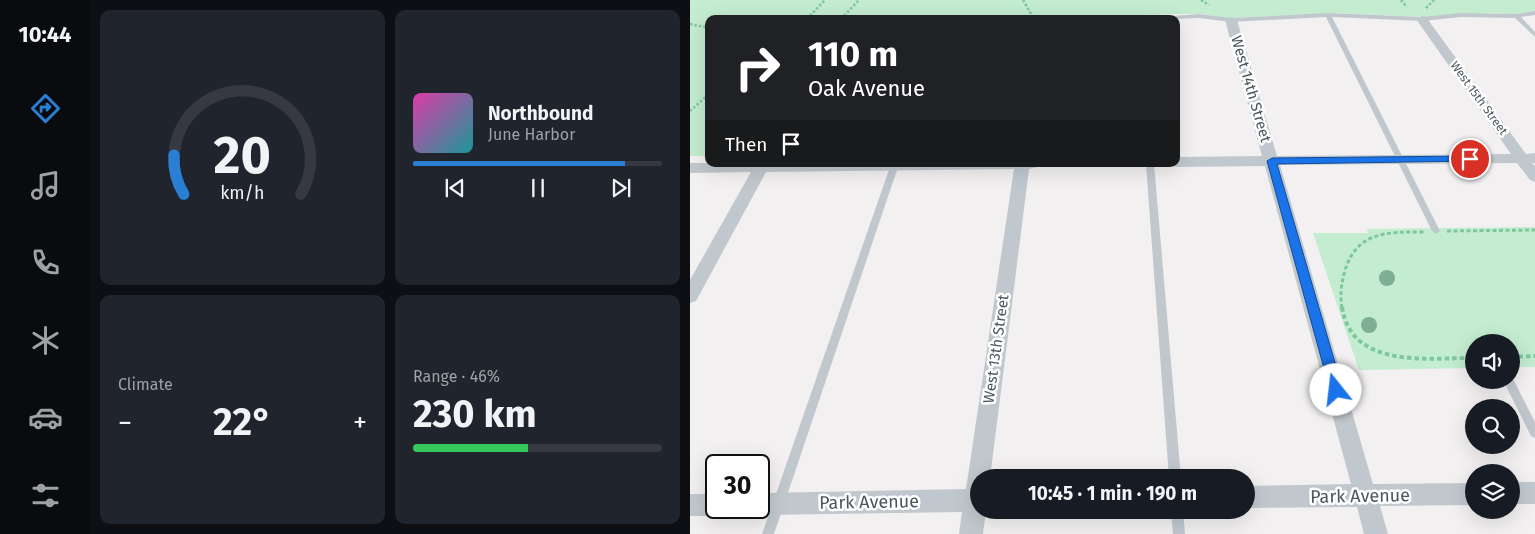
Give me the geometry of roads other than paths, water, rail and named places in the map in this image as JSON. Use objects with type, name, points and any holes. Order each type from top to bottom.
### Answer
[{"type":"street","name":"West 15th Street","points":[[1424,13],[1528,158],[1535,177]]},
{"type":"street","name":"West 14th Street","points":[[1231,20],[1376,534]]},
{"type":"street","points":[[1180,162],[1528,158]]},
{"type":"street","points":[[690,168],[714,167]]},
{"type":"street","points":[[690,296],[761,167]]},
{"type":"street","name":"West 13th Street","points":[[981,469],[1022,167]]},
{"type":"street","points":[[1520,493],[1535,493]]},
{"type":"street","name":"Park Avenue","points":[[1255,497],[1465,494]]},
{"type":"street","name":"Park Avenue","points":[[770,504],[970,500]]},
{"type":"street","points":[[690,505],[705,504]]},
{"type":"street","name":"West 13th Street","points":[[971,534],[974,519]]},
{"type":"lane","points":[[1180,18],[1199,16],[1231,20],[1328,15],[1424,13],[1517,16],[1535,13]]},
{"type":"lane","points":[[1328,15],[1436,231]]},
{"type":"lane","points":[[1517,16],[1535,35]]},
{"type":"lane","points":[[770,501],[894,167]]},
{"type":"lane","points":[[1150,167],[1174,469]]},
{"type":"lane","points":[[1513,389],[1535,432]]},
{"type":"lane","points":[[768,519],[768,534]]},
{"type":"lane","points":[[1178,519],[1179,534]]}]
